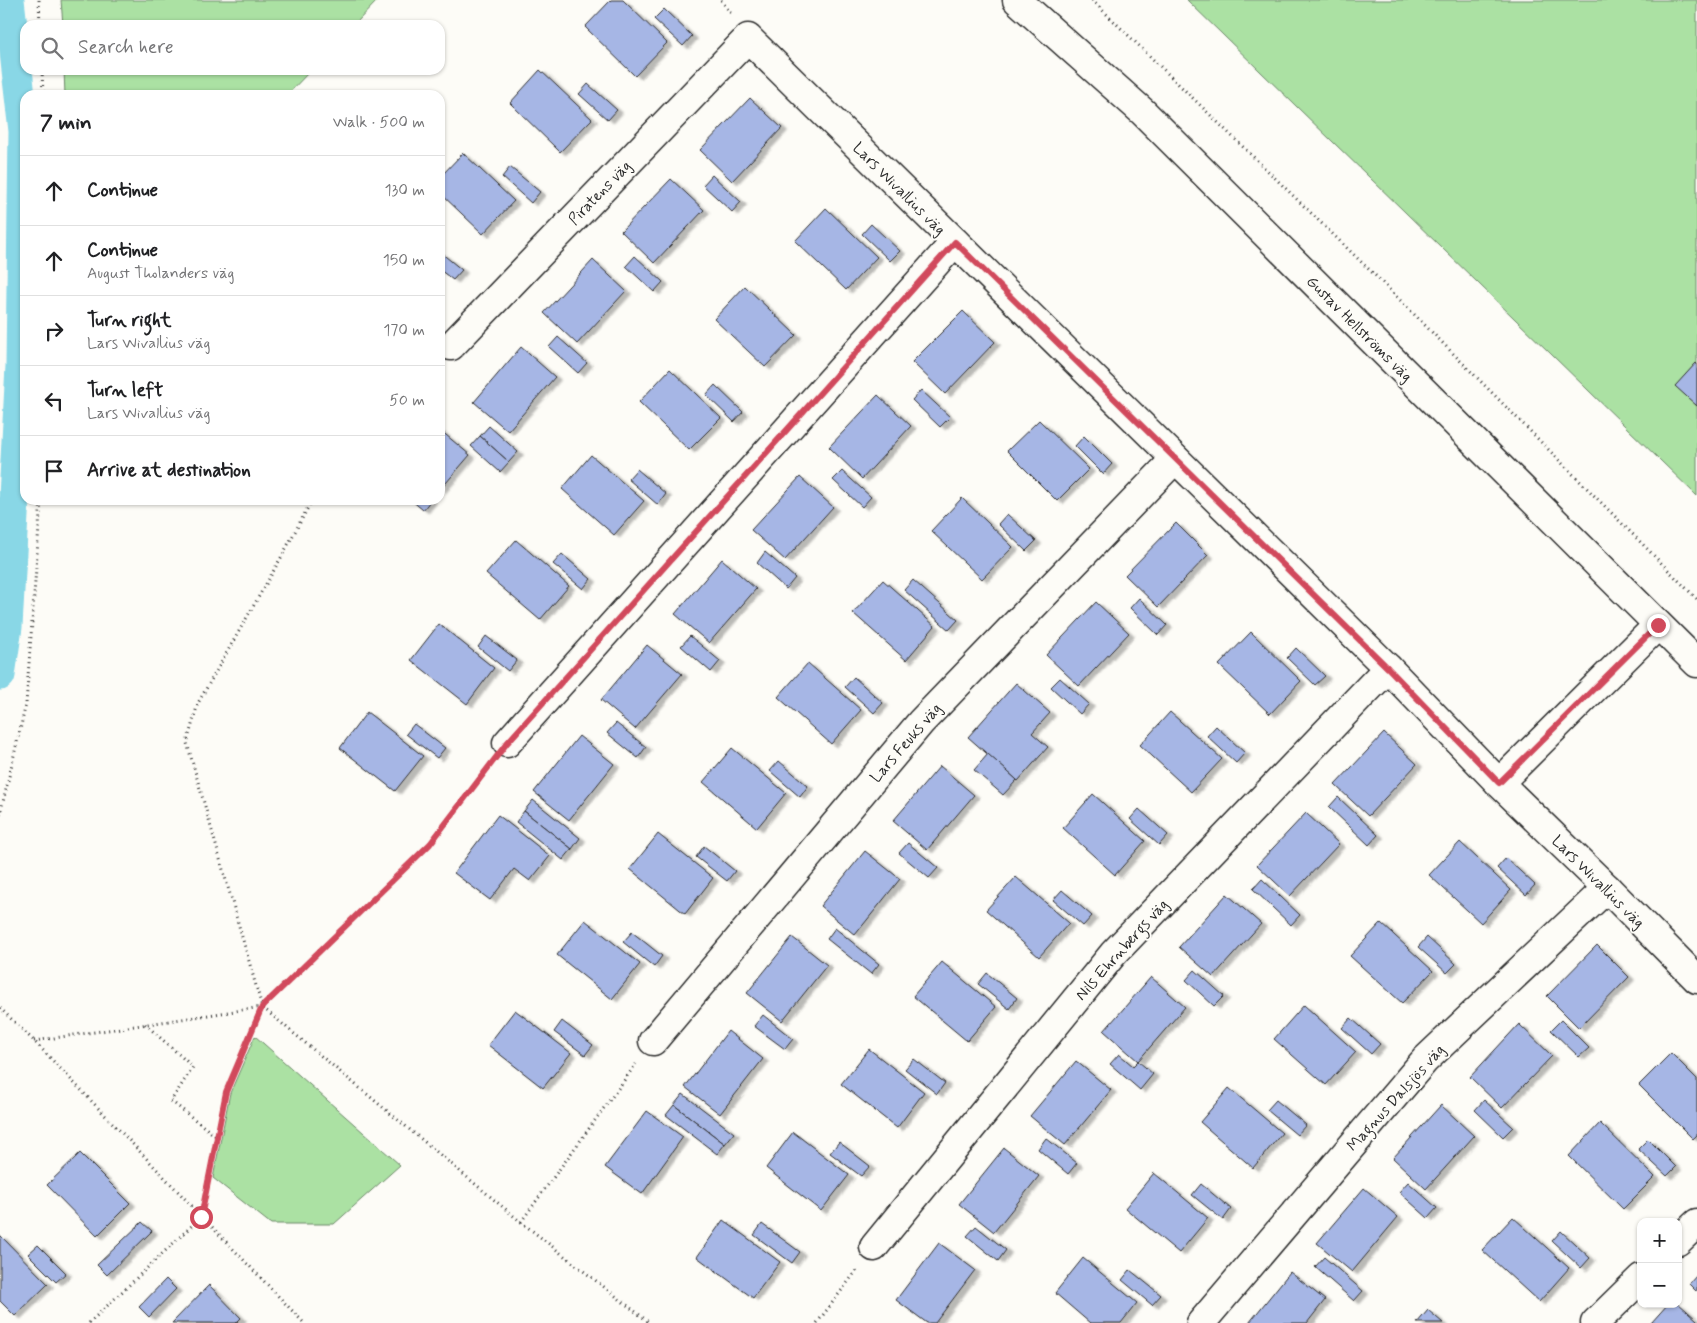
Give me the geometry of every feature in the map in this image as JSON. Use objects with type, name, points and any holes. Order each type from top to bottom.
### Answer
[{"type":"street","name":"Gustav Hellströms väg","points":[[1017,0],[1143,112],[1697,663]]},
{"type":"street","name":"Lars Wivallius väg","points":[[748,38],[1388,668],[1499,783],[1607,888],[1697,980]]},
{"type":"street","name":"Piratens väg","points":[[451,346],[748,38]]},
{"type":"street","points":[[507,743],[955,242]]},
{"type":"street","name":"Lars Feuks väg","points":[[653,1041],[921,722],[1176,459]]},
{"type":"street","points":[[1499,783],[1658,625]]},
{"type":"street","name":"Nils Ehrnbergs väg","points":[[874,1248],[1113,954],[1388,668]]},
{"type":"street","name":"Magnus Dalsjös väg","points":[[1201,1323],[1425,1060],[1607,888]]},
{"type":"street","points":[[1682,1237],[1697,1223]]},
{"type":"street","points":[[1595,1323],[1637,1282]]},
{"type":"path","points":[[39,0],[40,20]]},
{"type":"path","points":[[1092,0],[1385,285],[1697,599]]},
{"type":"path","points":[[42,75],[43,90]]},
{"type":"path","points":[[0,815],[26,704],[41,505]]},
{"type":"path","points":[[309,505],[198,703],[187,743],[262,1007],[521,1222],[650,1323]]},
{"type":"path","points":[[89,1323],[201,1217],[226,1092],[262,1007],[430,844],[507,743]]},
{"type":"path","points":[[34,1041],[262,1007]]},
{"type":"path","points":[[0,1008],[34,1041],[304,1323]]},
{"type":"path","points":[[145,1024],[194,1067],[171,1101],[217,1137]]},
{"type":"path","points":[[521,1222],[653,1041]]},
{"type":"path","points":[[817,1323],[874,1248]]},
{"type":"green space","points":[[61,0],[378,0],[359,20],[63,20]]},
{"type":"green space","points":[[1187,0],[1697,0],[1697,496]]},
{"type":"green space","points":[[64,75],[306,75],[292,90],[65,90]]},
{"type":"green space","points":[[255,1036],[400,1165],[334,1224],[271,1224],[213,1178],[230,1093]]},
{"type":"building","points":[[611,0],[623,0],[667,43],[635,76],[585,27]]},
{"type":"building","points":[[664,9],[692,36],[683,46],[654,19]]},
{"type":"building","points":[[540,70],[592,119],[560,152],[510,103]]},
{"type":"building","points":[[588,84],[617,110],[608,120],[579,94]]},
{"type":"building","points":[[750,98],[782,128],[732,181],[700,150]]},
{"type":"building","points":[[463,153],[514,201],[483,234],[445,198],[445,172]]},
{"type":"building","points":[[510,167],[540,192],[531,203],[502,177]]},
{"type":"building","points":[[712,175],[741,202],[732,212],[703,185]]},
{"type":"building","points":[[671,179],[704,210],[654,263],[621,231]]},
{"type":"building","points":[[826,208],[877,257],[846,290],[795,241]]},
{"type":"building","points":[[871,224],[900,251],[890,261],[862,234]]},
{"type":"building","points":[[445,256],[462,270],[453,280],[445,274]]},
{"type":"building","points":[[635,256],[663,282],[654,292],[626,266]]},
{"type":"building","points":[[593,260],[626,291],[577,344],[544,313]]},
{"type":"building","points":[[745,286],[796,335],[765,367],[714,319]]},
{"type":"building","points":[[963,311],[995,342],[945,394],[912,362]]},
{"type":"building","points":[[558,337],[587,363],[578,373],[549,347]]},
{"type":"building","points":[[521,347],[555,377],[508,431],[474,402]]},
{"type":"building","points":[[1697,364],[1697,406],[1675,386]]},
{"type":"building","points":[[670,369],[721,418],[689,450],[639,402]]},
{"type":"building","points":[[715,385],[743,412],[734,422],[706,395]]},
{"type":"building","points":[[921,390],[950,417],[940,427],[912,400]]},
{"type":"building","points":[[878,395],[911,426],[862,479],[829,447]]},
{"type":"building","points":[[1039,420],[1089,469],[1057,501],[1007,451]]},
{"type":"building","points":[[489,426],[518,452],[509,462],[480,436]]},
{"type":"building","points":[[445,434],[470,455],[445,484]]},
{"type":"building","points":[[480,436],[509,462],[500,472],[471,446]]},
{"type":"building","points":[[1084,436],[1112,464],[1103,474],[1075,446]]},
{"type":"building","points":[[591,455],[644,501],[614,535],[562,489]]},
{"type":"building","points":[[637,469],[666,494],[658,505],[628,479]]},
{"type":"building","points":[[842,471],[871,497],[862,507],[833,480]]},
{"type":"building","points":[[800,477],[833,507],[785,560],[751,530]]},
{"type":"building","points":[[962,498],[1013,547],[982,579],[931,531]]},
{"type":"building","points":[[417,505],[427,505],[423,510]]},
{"type":"building","points":[[1007,514],[1036,541],[1026,551],[998,524]]},
{"type":"building","points":[[1176,523],[1208,555],[1158,607],[1125,575]]},
{"type":"building","points":[[516,540],[569,586],[540,620],[486,574]]},
{"type":"building","points":[[765,552],[795,578],[786,589],[757,563]]},
{"type":"building","points":[[562,554],[591,579],[583,589],[553,564]]},
{"type":"building","points":[[722,559],[756,589],[709,643],[675,614]]},
{"type":"building","points":[[883,580],[935,626],[906,660],[853,613]]},
{"type":"building","points":[[913,580],[958,620],[949,630],[904,590]]},
{"type":"building","points":[[1139,598],[1167,625],[1158,635],[1130,608]]},
{"type":"building","points":[[1096,602],[1129,633],[1079,686],[1046,655]]},
{"type":"building","points":[[439,624],[494,668],[467,704],[411,660]]},
{"type":"building","points":[[1251,632],[1301,681],[1270,714],[1219,665]]},
{"type":"building","points":[[486,636],[517,660],[508,671],[478,647]]},
{"type":"building","points":[[690,636],[720,661],[711,672],[681,646]]},
{"type":"building","points":[[647,645],[682,674],[635,729],[601,700]]},
{"type":"building","points":[[1296,648],[1325,676],[1315,685],[1287,658]]},
{"type":"building","points":[[808,663],[861,710],[831,744],[778,697]]},
{"type":"building","points":[[854,677],[883,703],[874,713],[845,687]]},
{"type":"building","points":[[1060,678],[1089,704],[1080,714],[1051,687]]},
{"type":"building","points":[[1016,683],[1050,713],[1032,733],[1048,747],[1018,781],[968,737]]},
{"type":"building","points":[[367,712],[423,756],[395,791],[340,748]]},
{"type":"building","points":[[1170,712],[1222,759],[1191,792],[1140,745]]},
{"type":"building","points":[[616,723],[646,747],[638,758],[607,733]]},
{"type":"building","points":[[414,724],[445,748],[437,758],[406,734]]},
{"type":"building","points":[[1216,726],[1245,753],[1236,763],[1207,736]]},
{"type":"building","points":[[1384,733],[1417,764],[1368,816],[1335,785]]},
{"type":"building","points":[[579,736],[614,764],[569,820],[534,792]]},
{"type":"building","points":[[732,748],[786,793],[757,828],[703,782]]},
{"type":"building","points":[[988,754],[1017,780],[1003,795],[974,770]]},
{"type":"building","points":[[779,761],[808,786],[800,797],[770,771]]},
{"type":"building","points":[[940,766],[974,795],[927,850],[893,821]]},
{"type":"building","points":[[1093,794],[1145,841],[1115,875],[1063,828]]},
{"type":"building","points":[[1338,797],[1378,835],[1369,845],[1329,807]]},
{"type":"building","points":[[533,800],[580,838],[572,849],[524,811]]},
{"type":"building","points":[[1139,809],[1168,835],[1159,845],[1130,819]]},
{"type":"building","points":[[524,811],[572,849],[563,860],[516,822]]},
{"type":"building","points":[[1306,813],[1339,844],[1290,896],[1257,865]]},
{"type":"building","points":[[498,815],[550,856],[530,881],[514,869],[490,900],[454,873]]},
{"type":"building","points":[[658,834],[713,878],[685,914],[630,869]]},
{"type":"building","points":[[1460,842],[1511,890],[1481,923],[1429,875]]},
{"type":"building","points":[[908,843],[938,868],[929,878],[899,853]]},
{"type":"building","points":[[704,846],[735,871],[727,881],[696,857]]},
{"type":"building","points":[[865,851],[900,879],[855,935],[820,906]]},
{"type":"building","points":[[1506,858],[1535,885],[1526,895],[1497,868]]},
{"type":"building","points":[[1016,877],[1069,923],[1039,957],[986,910]]},
{"type":"building","points":[[1262,879],[1300,915],[1291,925],[1253,889]]},
{"type":"building","points":[[1062,890],[1092,916],[1083,926],[1053,900]]},
{"type":"building","points":[[1227,894],[1261,924],[1213,977],[1179,947]]},
{"type":"building","points":[[585,920],[640,964],[612,999],[557,955]]},
{"type":"building","points":[[1381,923],[1433,971],[1402,1003],[1350,956]]},
{"type":"building","points":[[835,928],[879,964],[871,974],[827,939]]},
{"type":"building","points":[[632,932],[662,956],[654,967],[623,942]]},
{"type":"building","points":[[792,937],[827,965],[782,1021],[747,993]]},
{"type":"building","points":[[1427,937],[1456,964],[1447,973],[1418,947]]},
{"type":"building","points":[[1597,945],[1629,977],[1579,1028],[1547,996]]},
{"type":"building","points":[[942,962],[996,1007],[967,1041],[913,996]]},
{"type":"building","points":[[1195,970],[1224,996],[1214,1006],[1186,980]]},
{"type":"building","points":[[987,973],[1017,998],[1009,1009],[978,984]]},
{"type":"building","points":[[1151,977],[1185,1007],[1138,1061],[1104,1031]]},
{"type":"building","points":[[1304,1005],[1356,1052],[1326,1085],[1274,1039]]},
{"type":"building","points":[[515,1010],[571,1053],[543,1088],[488,1045]]},
{"type":"building","points":[[763,1015],[793,1039],[785,1049],[754,1026]]},
{"type":"building","points":[[1351,1018],[1380,1044],[1371,1054],[1342,1028]]},
{"type":"building","points":[[1561,1020],[1589,1048],[1579,1057],[1551,1030]]},
{"type":"building","points":[[562,1021],[593,1045],[585,1055],[554,1032]]},
{"type":"building","points":[[1519,1024],[1552,1056],[1502,1108],[1470,1077]]},
{"type":"building","points":[[728,1031],[763,1059],[720,1114],[685,1087]]},
{"type":"building","points":[[869,1049],[924,1092],[897,1128],[841,1084]]},
{"type":"building","points":[[1671,1053],[1697,1079],[1697,1135],[1693,1139],[1639,1085]]},
{"type":"building","points":[[1119,1054],[1133,1066],[1138,1061],[1153,1074],[1140,1090],[1110,1064]]},
{"type":"building","points":[[914,1059],[945,1083],[937,1094],[905,1069]]},
{"type":"building","points":[[1076,1061],[1111,1090],[1065,1145],[1030,1116]]},
{"type":"building","points":[[1229,1088],[1282,1133],[1253,1168],[1200,1122]]},
{"type":"building","points":[[683,1094],[734,1133],[725,1144],[674,1105]]},
{"type":"building","points":[[1276,1100],[1306,1125],[1297,1135],[1267,1110]]},
{"type":"building","points":[[1484,1100],[1513,1127],[1503,1137],[1475,1110]]},
{"type":"building","points":[[674,1105],[725,1144],[717,1154],[666,1115]]},
{"type":"building","points":[[1441,1105],[1474,1136],[1426,1189],[1393,1158]]},
{"type":"building","points":[[647,1111],[683,1137],[642,1194],[605,1167]]},
{"type":"building","points":[[1600,1123],[1655,1177],[1623,1209],[1569,1156]]},
{"type":"building","points":[[793,1132],[849,1175],[821,1211],[766,1168]]},
{"type":"building","points":[[1046,1138],[1077,1163],[1068,1174],[1038,1149]]},
{"type":"building","points":[[1648,1139],[1676,1167],[1667,1176],[1638,1149]]},
{"type":"building","points":[[839,1142],[870,1166],[861,1176],[830,1153]]},
{"type":"building","points":[[1004,1148],[1039,1176],[994,1232],[959,1204]]},
{"type":"building","points":[[80,1153],[130,1203],[97,1236],[47,1185]]},
{"type":"building","points":[[1154,1173],[1208,1218],[1179,1253],[1125,1208]]},
{"type":"building","points":[[1408,1182],[1437,1208],[1428,1218],[1399,1192]]},
{"type":"building","points":[[1201,1184],[1231,1209],[1223,1220],[1192,1195]]},
{"type":"building","points":[[1364,1188],[1398,1217],[1352,1272],[1317,1243]]},
{"type":"building","points":[[1513,1217],[1569,1268],[1539,1302],[1482,1250]]},
{"type":"building","points":[[723,1220],[780,1262],[753,1298],[697,1257]]},
{"type":"building","points":[[142,1222],[152,1231],[107,1275],[97,1265]]},
{"type":"building","points":[[762,1224],[800,1252],[792,1263],[754,1235]]},
{"type":"building","points":[[976,1226],[1006,1250],[998,1261],[967,1236]]},
{"type":"building","points":[[1561,1231],[1590,1258],[1581,1268],[1552,1241]]},
{"type":"building","points":[[0,1235],[48,1284],[15,1316],[0,1301]]},
{"type":"building","points":[[939,1243],[975,1270],[935,1323],[927,1323],[896,1300]]},
{"type":"building","points":[[38,1245],[66,1273],[56,1282],[28,1254]]},
{"type":"building","points":[[1324,1257],[1363,1291],[1354,1301],[1315,1267]]},
{"type":"building","points":[[1083,1258],[1137,1303],[1121,1323],[1090,1323],[1055,1293]]},
{"type":"building","points":[[1130,1270],[1161,1295],[1152,1305],[1122,1280]]},
{"type":"building","points":[[1290,1272],[1325,1300],[1307,1323],[1249,1323]]},
{"type":"building","points":[[1697,1275],[1697,1292],[1689,1284]]},
{"type":"building","points":[[166,1279],[176,1289],[149,1317],[139,1307]]},
{"type":"building","points":[[209,1285],[241,1318],[236,1323],[172,1323]]},
{"type":"building","points":[[1682,1307],[1697,1320],[1697,1323],[1651,1323],[1664,1308]]},
{"type":"building","points":[[1428,1310],[1443,1323],[1417,1323]]},
{"type":"waterway","points":[[9,0],[20,96]]},
{"type":"waterway","points":[[0,675],[7,627],[20,385]]},
{"type":"route","points":[[201,1217],[226,1092],[262,1007],[430,844],[507,743],[955,242],[1388,668],[1499,783],[1658,625]]}]
